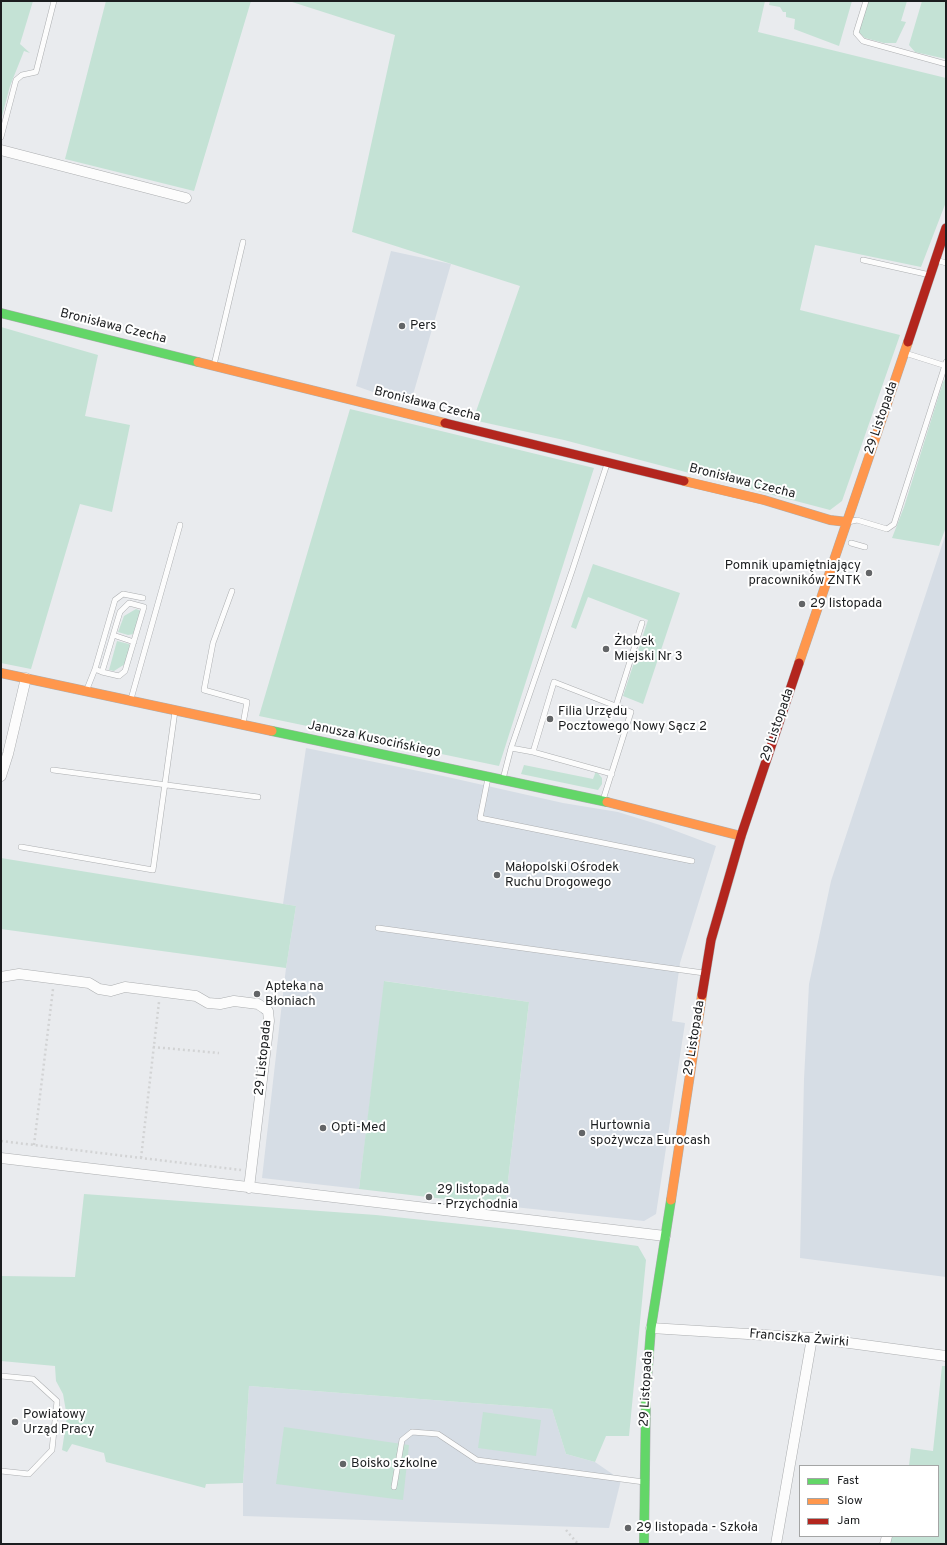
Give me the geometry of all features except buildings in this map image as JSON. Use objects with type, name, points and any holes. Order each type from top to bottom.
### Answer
[{"type":"street","points":[[1,150],[186,198]]},
{"type":"street","name":"29 Listopada","points":[[644,1544],[646,1392],[651,1328],[711,940],[741,836],[946,228]]},
{"type":"street","name":"Bronisława Czecha","points":[[1,313],[607,463],[764,500],[830,520],[847,522]]},
{"type":"street","name":"Janusza Kusocińskiego","points":[[1,674],[86,690],[243,725],[603,801],[741,836]]},
{"type":"street","points":[[1,776],[13,734],[26,678]]},
{"type":"street","name":"29 Listopada","points":[[1,977],[19,974],[89,983],[99,989],[111,991],[125,987],[196,996],[208,1003],[220,1004],[234,1001],[258,1004],[268,1011],[270,1021],[249,1188]]},
{"type":"street","points":[[1,1158],[665,1236]]},
{"type":"street","name":"Franciszka Żwirki","points":[[651,1328],[812,1338],[946,1356]]},
{"type":"street","points":[[776,1544],[812,1338]]},
{"type":"lane","points":[[1,137],[16,80],[22,75],[36,72],[54,1]]},
{"type":"lane","points":[[866,1],[856,33],[863,41],[946,64]]},
{"type":"lane","points":[[214,366],[243,242]]},
{"type":"lane","points":[[863,260],[931,275]]},
{"type":"lane","points":[[936,260],[946,263]]},
{"type":"lane","points":[[847,522],[857,520],[887,529],[894,524],[946,364],[904,353]]},
{"type":"lane","points":[[503,780],[511,748],[572,572],[607,463]]},
{"type":"lane","points":[[130,700],[180,525]]},
{"type":"lane","points":[[851,543],[865,547]]},
{"type":"lane","points":[[232,591],[213,643],[204,690],[247,702],[243,725]]},
{"type":"lane","points":[[86,690],[95,669],[115,600],[123,594],[143,598]]},
{"type":"lane","points":[[95,669],[102,672],[119,676],[125,671],[144,607],[129,603],[120,612],[102,672]]},
{"type":"lane","points":[[616,706],[642,624]]},
{"type":"lane","points":[[113,635],[134,642]]},
{"type":"lane","points":[[533,752],[554,682],[631,712],[603,801]]},
{"type":"lane","points":[[21,847],[153,870],[175,710]]},
{"type":"lane","points":[[511,748],[533,752],[612,774]]},
{"type":"lane","points":[[53,770],[258,797]]},
{"type":"lane","points":[[488,777],[480,818],[692,861]]},
{"type":"lane","points":[[378,928],[705,973]]},
{"type":"lane","points":[[1,1376],[33,1379],[57,1401],[52,1450],[29,1474],[1,1471]]},
{"type":"lane","points":[[394,1487],[402,1440],[412,1432],[438,1434],[477,1460],[645,1482]]},
{"type":"path","points":[[34,1145],[54,978]]},
{"type":"path","points":[[141,1158],[160,992]]},
{"type":"path","points":[[153,1047],[219,1054]]},
{"type":"path","points":[[1,1141],[244,1171]]},
{"type":"path","points":[[566,1530],[578,1544]]},
{"type":"shaded area","points":[[391,251],[451,264],[410,405],[356,386]]},
{"type":"shaded area","points":[[946,533],[946,1277],[800,1258],[804,1079],[809,984],[831,881]]},
{"type":"shaded area","points":[[306,748],[443,776],[563,803],[618,812],[660,825],[716,846],[680,963],[672,1021],[685,1023],[656,1214],[644,1221],[505,1206],[529,1002],[385,981],[359,1189],[262,1178],[286,968],[296,906],[283,904]]},
{"type":"shaded area","points":[[249,1386],[552,1409],[566,1454],[595,1462],[621,1480],[609,1528],[243,1516],[243,1483]]},
{"type":"green space","points":[[1,1],[33,1],[20,44],[30,53],[24,51],[10,86],[1,120]]},
{"type":"green space","points":[[106,1],[251,1],[194,191],[65,159]]},
{"type":"green space","points":[[289,1],[765,1],[758,32],[946,78],[946,202],[921,267],[815,245],[800,310],[900,335],[842,501],[830,510],[564,440],[473,420],[520,286],[352,232],[395,35]]},
{"type":"green space","points":[[770,1],[852,1],[839,46],[794,29],[795,19],[786,17],[786,12],[783,12],[780,7],[769,5]]},
{"type":"green space","points":[[868,1],[907,1],[901,21],[906,22],[896,43],[884,43],[865,38],[858,32]]},
{"type":"green space","points":[[922,1],[946,1],[946,59],[915,52],[909,45]]},
{"type":"green space","points":[[1,327],[98,355],[85,416],[130,425],[112,512],[80,504],[31,669],[1,663]]},
{"type":"green space","points":[[946,378],[946,527],[939,546],[892,538],[904,507],[943,382]]},
{"type":"green space","points":[[350,409],[594,468],[499,766],[259,716]]},
{"type":"green space","points":[[593,564],[680,593],[643,704],[623,696],[648,620],[588,597],[576,629],[571,627]]},
{"type":"green space","points":[[136,609],[141,611],[134,634],[128,635],[118,632],[124,616]]},
{"type":"green space","points":[[117,641],[129,644],[130,648],[125,664],[114,671],[109,670]]},
{"type":"green space","points":[[524,765],[593,779],[596,771],[602,778],[602,784],[598,790],[521,774]]},
{"type":"green space","points":[[1,858],[296,906],[286,968],[1,929]]},
{"type":"green space","points":[[384,981],[529,1002],[505,1206],[359,1189]]},
{"type":"green space","points":[[84,1194],[376,1215],[518,1230],[638,1246],[646,1260],[629,1436],[606,1436],[595,1462],[566,1454],[552,1409],[249,1386],[243,1483],[206,1484],[205,1488],[106,1462],[104,1453],[72,1444],[67,1452],[62,1450],[67,1417],[63,1394],[56,1381],[55,1366],[1,1361],[1,1276],[75,1277]]},
{"type":"green space","points":[[942,1366],[946,1366],[946,1544],[887,1544],[889,1537],[939,1537],[939,1465],[909,1465],[911,1448],[933,1451]]},
{"type":"green space","points":[[483,1412],[541,1420],[536,1456],[478,1448]]},
{"type":"green space","name":"Boisko szkolne","points":[[284,1427],[409,1445],[403,1500],[276,1484]]},
{"type":"traffic: fast","points":[[1,313],[198,362]]},
{"type":"traffic: fast","points":[[272,731],[607,802]]},
{"type":"traffic: fast","points":[[644,1544],[646,1392],[651,1328],[671,1200]]},
{"type":"traffic: slow","points":[[799,663],[908,342]]},
{"type":"traffic: slow","points":[[198,362],[445,423]]},
{"type":"traffic: slow","points":[[684,481],[764,500],[830,520],[847,522]]},
{"type":"traffic: slow","points":[[1,673],[272,731]]},
{"type":"traffic: slow","points":[[607,802],[741,836]]},
{"type":"traffic: slow","points":[[671,1200],[702,995]]},
{"type":"traffic: jam","points":[[908,342],[946,228]]},
{"type":"traffic: jam","points":[[445,423],[684,481]]},
{"type":"traffic: jam","points":[[702,995],[711,940],[741,836],[799,663]]},
{"type":"place","name":"Pers","points":[[402,326]]},
{"type":"place","name":"Pomnik upamiętniający pracowników ZNTK","points":[[869,573]]},
{"type":"place","name":"29 listopada","points":[[802,604]]},
{"type":"place","name":"Żłobek Miejski Nr 3","points":[[606,649]]},
{"type":"place","name":"Filia Urzędu Pocztowego Nowy Sącz 2","points":[[550,719]]},
{"type":"place","name":"Małopolski Ośrodek Ruchu Drogowego","points":[[497,875]]},
{"type":"place","name":"Apteka na Błoniach","points":[[257,994]]},
{"type":"place","name":"Opti-Med","points":[[323,1128]]},
{"type":"place","name":"Hurtownia spożywcza Eurocash","points":[[582,1133]]},
{"type":"place","name":"29 listopada - Przychodnia","points":[[429,1197]]},
{"type":"place","name":"Powiatowy Urząd Pracy","points":[[15,1422]]},
{"type":"place","name":"Boisko szkolne","points":[[343,1464]]},
{"type":"place","name":"29 listopada - Szkoła","points":[[628,1528]]}]
